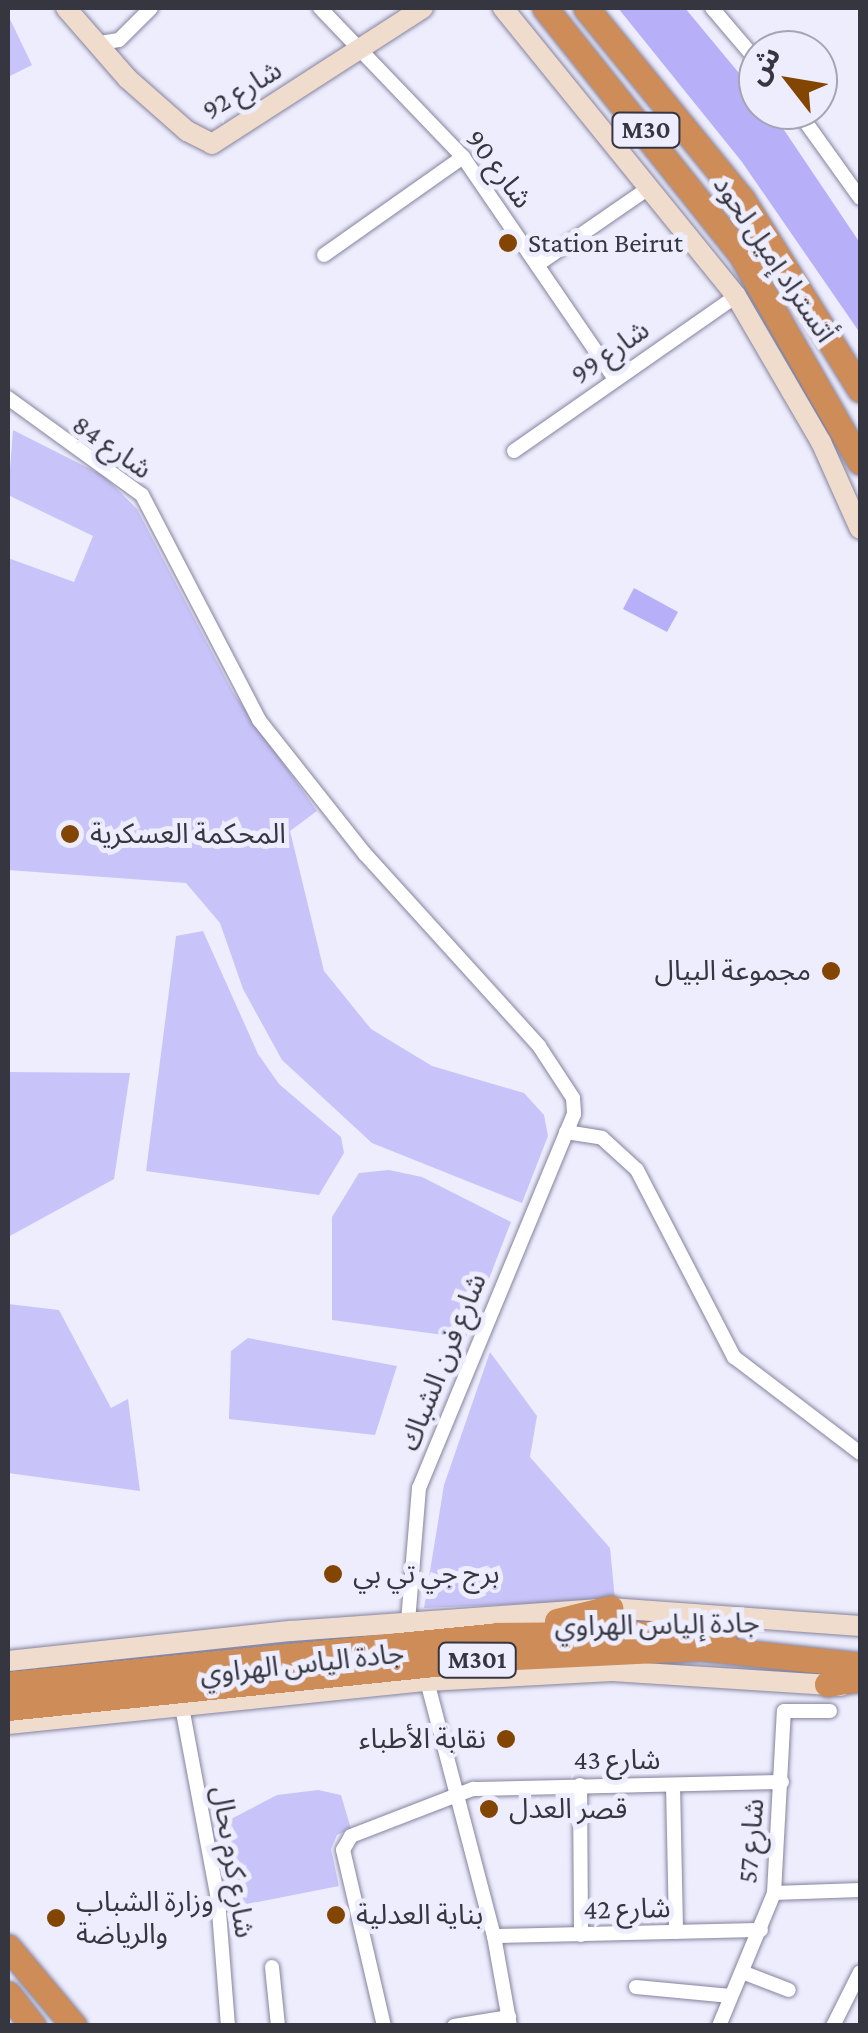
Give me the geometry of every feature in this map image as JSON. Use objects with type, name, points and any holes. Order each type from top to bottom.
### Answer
[{"type":"highway","name":"أتستراد إميل لحود","points":[[545,8],[742,256],[860,462]]},
{"type":"highway","name":"أتستراد إميل لحود","points":[[586,8],[742,199],[860,389]]},
{"type":"highway","points":[[496,1647],[610,1608]]},
{"type":"highway","name":"جادة إلياس الهراوي","points":[[96,1688],[496,1647],[705,1631],[860,1648]]},
{"type":"highway","points":[[496,1647],[612,1671]]},
{"type":"highway","name":"جادة إلياس الهراوي","points":[[496,1647],[702,1648],[860,1665]]},
{"type":"highway","points":[[826,1684],[860,1679]]},
{"type":"highway","name":"M301","points":[[8,1684],[96,1688]]},
{"type":"highway","name":"M301","points":[[8,1708],[96,1688]]},
{"type":"highway","points":[[8,1947],[74,2026]]},
{"type":"highway","points":[[8,1994],[33,2026]]},
{"type":"street","name":"شارع 92","points":[[66,8],[153,102],[212,144],[422,8]]},
{"type":"street","points":[[100,43],[119,40],[151,8]]},
{"type":"street","name":"شارع 90","points":[[320,8],[463,157],[615,380]]},
{"type":"street","points":[[504,8],[736,296],[813,428],[860,529]]},
{"type":"street","points":[[712,8],[738,39]]},
{"type":"street","points":[[811,130],[860,198]]},
{"type":"street","points":[[324,255],[463,157]]},
{"type":"street","points":[[537,265],[650,187]]},
{"type":"street","name":"شارع 99","points":[[514,451],[736,296]]},
{"type":"street","name":"شارع 84","points":[[8,398],[142,495],[169,553],[279,748],[559,1070],[573,1098],[566,1132]]},
{"type":"street","points":[[566,1132],[602,1138],[637,1170],[734,1357],[860,1453]]},
{"type":"street","name":"شارع فرن الشباك","points":[[408,1621],[419,1488],[566,1132]]},
{"type":"street","name":"جادة إلياس الهراوي","points":[[408,1621],[610,1608],[860,1626]]},
{"type":"street","name":"جادة الياس الهراوي","points":[[8,1661],[408,1621]]},
{"type":"street","name":"جادة الياس الهراوي","points":[[8,1724],[427,1681],[612,1671],[783,1678],[826,1684]]},
{"type":"street","points":[[427,1681],[494,1936],[510,2021],[454,2026]]},
{"type":"street","points":[[826,1684],[860,1690]]},
{"type":"street","name":"شارع كرم ىحال","points":[[182,1707],[218,1900],[228,2026]]},
{"type":"street","name":"شارع 57","points":[[719,2026],[774,1893],[784,1712],[830,1711]]},
{"type":"street","name":"شارع 43","points":[[384,2026],[344,1854],[351,1836],[454,1793],[782,1782]]},
{"type":"street","points":[[674,1785],[676,1932]]},
{"type":"street","points":[[580,1786],[581,1935]]},
{"type":"street","points":[[774,1893],[860,1890]]},
{"type":"street","name":"شارع 42","points":[[494,1936],[760,1930]]},
{"type":"street","points":[[272,1967],[278,2026]]},
{"type":"street","points":[[742,1972],[789,1990]]},
{"type":"street","points":[[834,2026],[860,1972]]},
{"type":"street","points":[[636,1987],[731,1996]]},
{"type":"shaded area","points":[[618,8],[685,8],[738,72],[738,130],[784,130],[860,243],[860,333],[742,162]]},
{"type":"shaded area","points":[[8,15],[32,65],[8,77]]},
{"type":"shaded area","points":[[13,430],[104,476],[137,509],[233,692],[317,811],[290,831],[324,971],[371,1029],[432,1066],[524,1093],[544,1115],[548,1136],[522,1203],[372,1143],[282,1060],[243,989],[220,923],[186,883],[8,870],[8,558],[74,582],[93,536],[8,495]]},
{"type":"shaded area","points":[[634,588],[678,612],[667,632],[623,609]]},
{"type":"shaded area","points":[[203,931],[258,1054],[279,1084],[341,1137],[344,1153],[319,1195],[146,1171],[176,936]]},
{"type":"shaded area","points":[[8,1072],[130,1073],[114,1179],[8,1237]]},
{"type":"shaded area","points":[[389,1170],[422,1177],[511,1222],[466,1338],[332,1320],[332,1217],[359,1173]]},
{"type":"shaded area","points":[[8,1304],[59,1310],[111,1408],[128,1399],[140,1491],[8,1473]]},
{"type":"shaded area","points":[[248,1338],[397,1366],[375,1435],[229,1419],[231,1351]]},
{"type":"shaded area","points":[[490,1352],[537,1416],[530,1457],[610,1548],[615,1600],[424,1608],[444,1485]]},
{"type":"shaded area","points":[[318,1790],[341,1795],[351,1829],[337,1835],[331,1849],[339,1886],[222,1909],[208,1831],[277,1795]]},
{"type":"place","name":"Station Beirut","points":[[508,243]]},
{"type":"place","name":"المحكمة العسكرية","points":[[70,834]]},
{"type":"place","name":"مجموعة البيال","points":[[831,971]]},
{"type":"place","name":"برج جي تي بي","points":[[333,1574]]},
{"type":"place","name":"نقابة الأطباء","points":[[506,1739]]},
{"type":"place","name":"قصر العدل","points":[[489,1809]]},
{"type":"place","name":"بناية العدلية","points":[[336,1915]]},
{"type":"place","name":"وزارة الشباب والرياضة","points":[[56,1918]]}]
